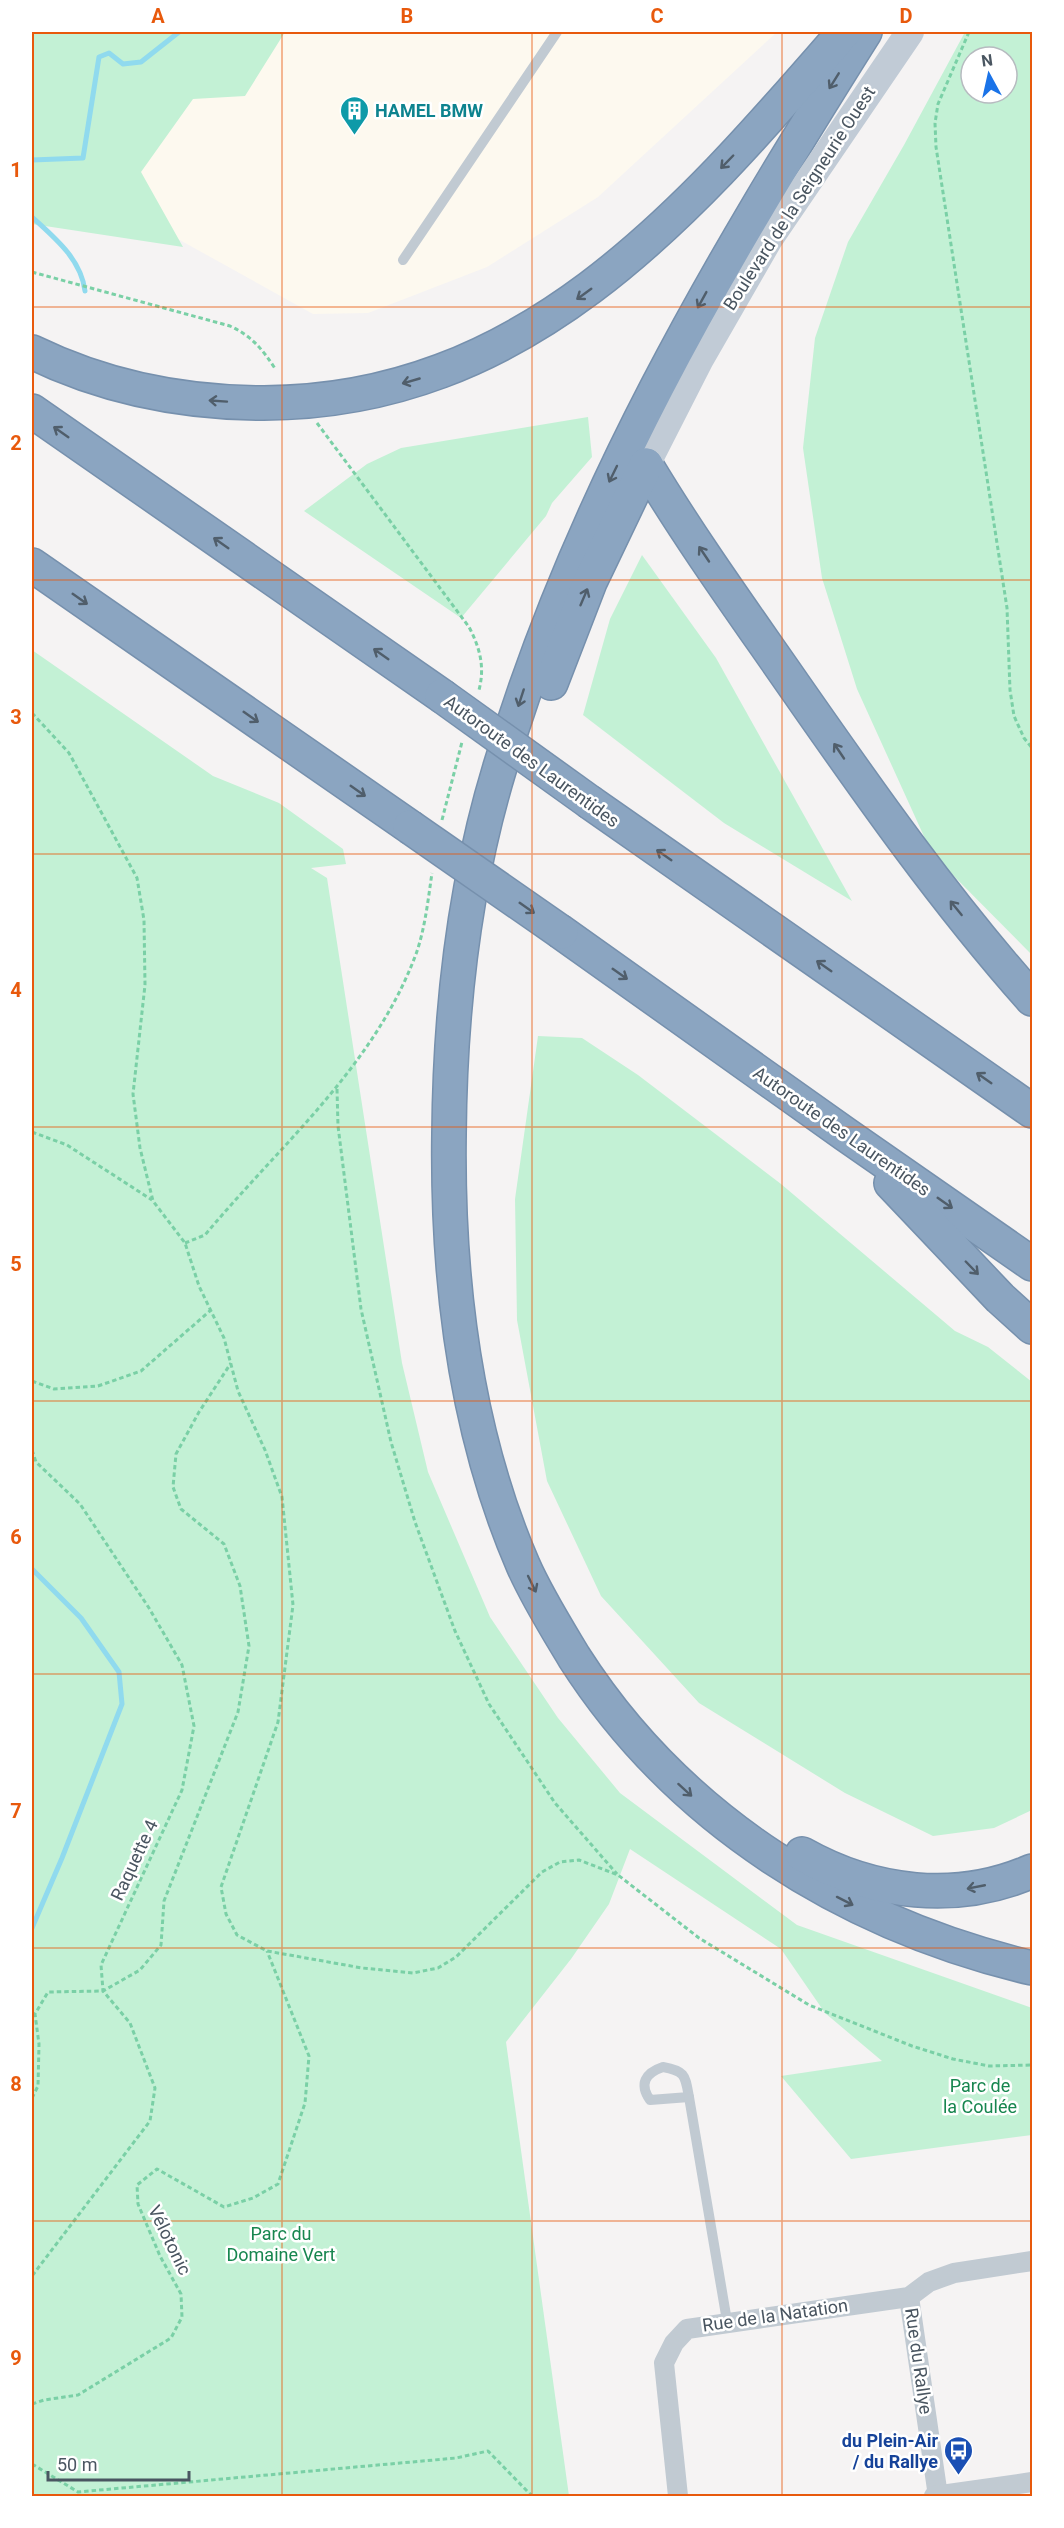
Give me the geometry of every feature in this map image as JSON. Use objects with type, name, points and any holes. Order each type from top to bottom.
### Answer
[{"type":"highway","points":[[32,352],[88,375],[135,388],[189,399],[244,403],[283,403],[344,397],[399,385],[454,367],[535,327],[610,273],[669,220],[736,152],[844,32]]},
{"type":"highway","points":[[865,32],[774,177],[676,349],[584,537],[551,614],[528,678],[499,769],[485,824],[459,972],[449,1102],[450,1221],[469,1380],[480,1436],[495,1488],[521,1560],[538,1596],[579,1665],[604,1699],[642,1746],[679,1785],[734,1832],[781,1864],[829,1893],[894,1924],[960,1948],[1032,1968]]},
{"type":"highway","name":"Autoroute des Laurentides","points":[[32,411],[1032,1111]]},
{"type":"highway","points":[[646,465],[736,603],[885,816],[932,878],[1032,999]]},
{"type":"highway","points":[[646,465],[590,582],[545,698],[508,821],[481,959],[470,1079],[470,1209],[479,1316],[495,1417],[504,1453],[523,1510],[542,1554],[572,1614],[602,1661],[648,1722],[685,1760],[750,1818],[774,1836],[817,1862],[837,1872],[884,1886],[957,1891],[1003,1881],[1032,1871]]},
{"type":"highway","name":"Autoroute des Laurentides","points":[[32,565],[426,824],[561,932],[1032,1264]]},
{"type":"highway","points":[[845,1134],[1000,1298],[1032,1327]]},
{"type":"main road","name":"Boulevard de la Seigneurie Ouest","points":[[646,465],[699,359],[764,247],[816,166],[910,32]]},
{"type":"street","name":"Rue de la Natation","points":[[678,2496],[664,2362],[674,2343],[687,2329],[727,2321],[909,2296],[929,2282],[954,2273],[1032,2261]]},
{"type":"street","name":"Rue du Rallye","points":[[909,2296],[936,2496]]},
{"type":"street","points":[[936,2496],[1032,2482]]},
{"type":"lane","points":[[403,260],[557,32]]},
{"type":"lane","points":[[689,2097],[650,2100],[643,2090],[644,2081],[652,2071],[663,2067],[678,2069],[686,2077],[727,2321]]},
{"type":"path","points":[[969,32],[938,104],[935,123],[936,147],[1007,608],[1010,690],[1014,716],[1024,738],[1032,748]]},
{"type":"path","points":[[32,272],[216,322],[242,332],[257,344],[276,370]]},
{"type":"path","points":[[316,423],[469,627],[479,647],[482,662],[481,681],[476,700]]},
{"type":"path","points":[[32,713],[69,753],[137,878],[144,920],[145,985],[133,1094],[140,1148],[153,1201]]},
{"type":"path","points":[[426,824],[465,733]]},
{"type":"path","points":[[185,1243],[205,1235],[337,1087],[359,1059],[387,1016],[409,971],[423,928],[434,863]]},
{"type":"path","points":[[337,1087],[338,1126],[361,1309],[391,1442],[415,1522],[455,1631],[489,1704],[555,1803],[618,1875],[699,1938],[809,2005],[943,2056],[999,2067],[1032,2065]]},
{"type":"path","points":[[32,1132],[67,1145],[153,1201],[185,1243],[199,1286],[224,1338],[238,1391],[265,1450],[282,1497],[292,1605],[278,1722],[221,1887],[226,1914],[237,1935],[267,1951],[362,1968],[413,1973],[438,1968],[456,1957],[542,1872],[560,1862],[579,1860],[618,1875]]},
{"type":"path","points":[[32,1381],[54,1389],[98,1386],[141,1371],[211,1310]]},
{"type":"path","points":[[32,2098],[38,2086],[39,2044],[35,2014],[48,1992],[104,1991],[140,1970],[161,1945],[164,1901],[238,1712],[249,1646],[240,1586],[224,1544],[181,1509],[173,1487],[176,1454],[199,1412],[231,1364]]},
{"type":"path","name":"Raquette 4","points":[[32,1450],[36,1462],[80,1504],[149,1608],[182,1665],[194,1726],[182,1790],[101,1965],[104,1991]]},
{"type":"path","name":"Vélotonic","points":[[32,2404],[78,2395],[171,2338],[182,2317],[181,2294],[160,2256],[138,2204],[137,2185],[158,2169],[224,2207],[253,2198],[278,2184],[305,2103],[309,2056],[267,1951]]},
{"type":"path","points":[[32,2276],[150,2121],[155,2088],[152,2078],[130,2023],[104,1991]]},
{"type":"path","points":[[32,2464],[78,2492],[456,2458],[488,2451],[532,2496]]},
{"type":"shaded area","points":[[280,32],[777,32],[598,197],[487,267],[368,313],[313,314],[169,234],[133,172],[186,94]]},
{"type":"green space","points":[[32,32],[285,32],[245,96],[193,99],[141,172],[183,247],[32,224]]},
{"type":"green space","points":[[965,32],[1032,32],[1032,149],[1030,154],[1032,157],[1032,955],[932,854],[857,689],[822,578],[803,448],[815,338],[848,242]]},
{"type":"green space","points":[[588,417],[592,457],[552,503],[546,516],[461,618],[304,511],[367,464],[401,448]]},
{"type":"green space","points":[[642,555],[716,658],[852,901],[724,823],[583,715],[610,619]]},
{"type":"green space","name":"Parc du Domaine Vert","points":[[32,650],[213,776],[279,803],[343,849],[346,864],[311,868],[327,878],[402,1363],[428,1472],[490,1617],[558,1718],[620,1793],[797,1925],[1032,2008],[1032,2135],[851,2159],[781,2076],[882,2061],[825,2013],[781,1949],[630,1849],[609,1904],[571,1959],[506,2042],[569,2496],[32,2496]]},
{"type":"green space","points":[[538,1036],[582,1038],[638,1075],[781,1184],[955,1331],[988,1347],[1032,1382],[1032,1810],[994,1828],[933,1836],[845,1793],[699,1703],[601,1596],[547,1481],[517,1320],[515,1199]]},
{"type":"waterway","points":[[32,160],[83,158],[99,57],[109,53],[123,64],[141,62],[179,32]]},
{"type":"waterway","points":[[32,217],[58,241],[73,259],[83,279],[85,291]]},
{"type":"waterway","points":[[32,1569],[81,1618],[119,1672],[122,1704],[32,1928]]},
{"type":"place","name":"HAMEL BMW","points":[[354,136]]},
{"type":"place","name":"du Plein-Air / du Rallye","points":[[959,2476]]},
{"type":"park label","name":"Parc de la Coulée","points":[[980,2095]]}]
